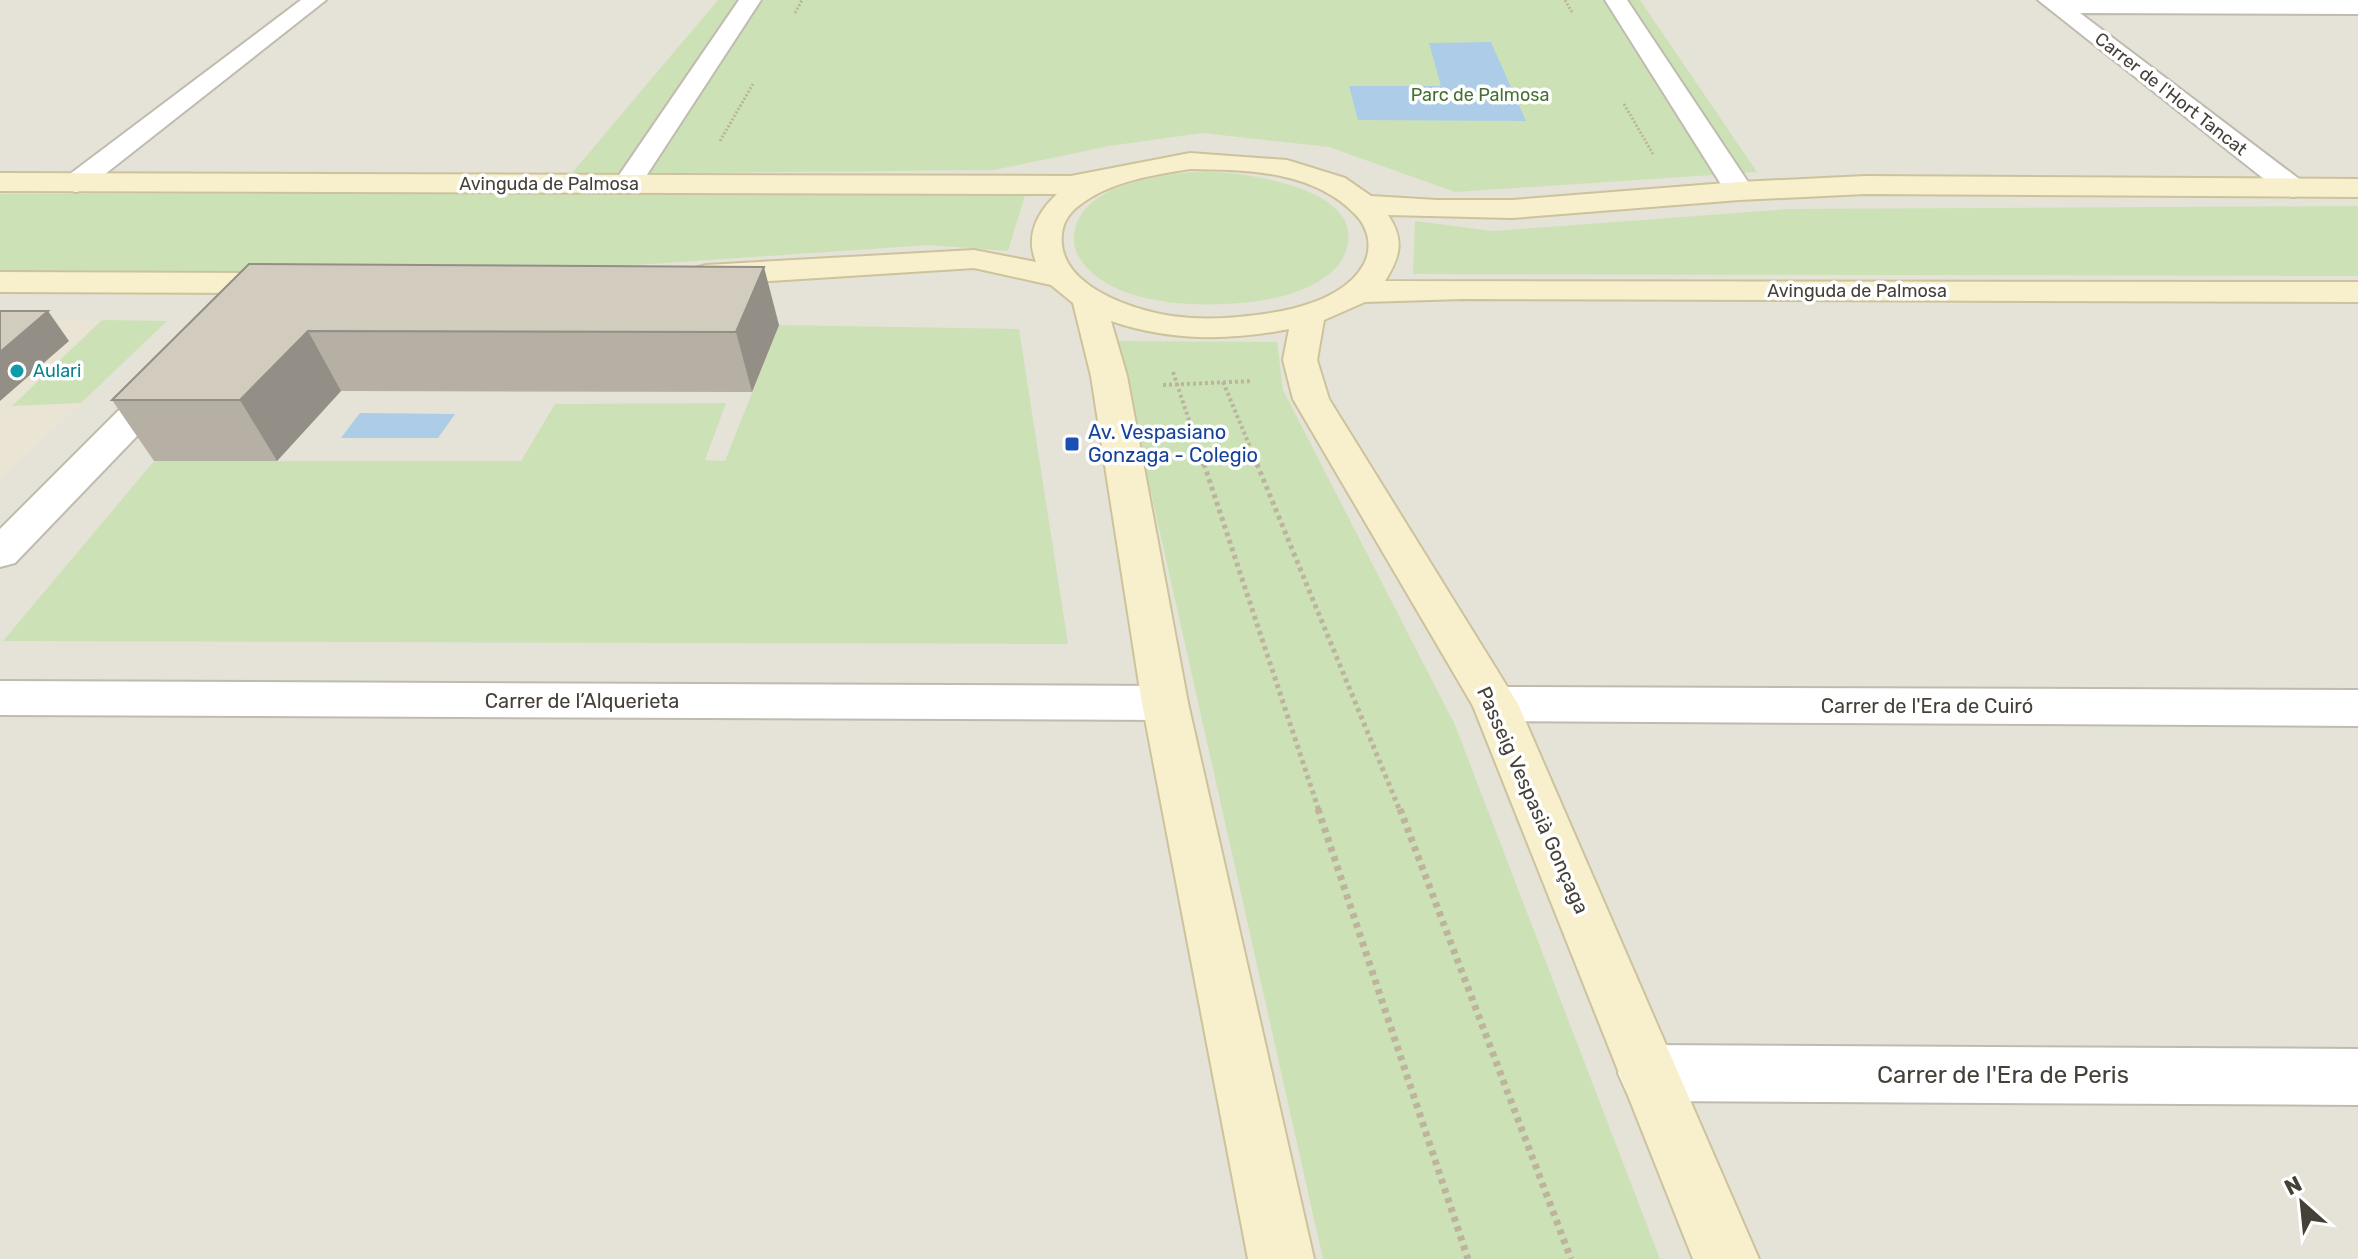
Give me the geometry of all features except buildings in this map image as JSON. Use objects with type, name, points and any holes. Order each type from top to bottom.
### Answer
[{"type":"street","points":[[76,183],[315,0]]},
{"type":"street","points":[[627,184],[750,0]]},
{"type":"street","points":[[1616,0],[1739,191]]},
{"type":"street","points":[[2053,3],[2358,7]]},
{"type":"street","name":"Carrer de l'Hort Tancat","points":[[2053,3],[2293,188]]},
{"type":"street","points":[[680,276],[974,259],[1074,288],[1136,318],[1193,327],[1253,326],[1308,315],[1357,292],[1378,271],[1386,248],[1382,226],[1365,205],[1332,184],[1304,174],[1241,161],[1177,162],[1140,168],[1098,182],[1067,201],[1048,225],[1046,251],[1074,288],[1110,387],[1165,703],[1281,1259]]},
{"type":"street","name":"Avinguda de Palmosa","points":[[0,182],[1071,185],[1098,182]]},
{"type":"street","points":[[1365,205],[1512,209],[1739,191],[1865,185],[2358,188]]},
{"type":"street","points":[[0,282],[326,283]]},
{"type":"street","points":[[232,316],[265,283]]},
{"type":"street","name":"Avinguda de Palmosa","points":[[1357,292],[1463,289],[2358,292]]},
{"type":"street","name":"Passeig Vespasià Gonçaga","points":[[1308,315],[1300,360],[1311,399],[1495,704],[1726,1259]]},
{"type":"street","points":[[0,553],[199,350]]},
{"type":"street","name":"Carrer de l’Alquerieta","points":[[0,698],[1165,703]]},
{"type":"street","name":"Carrer de l'Era de Cuiró","points":[[1495,704],[2358,708]]},
{"type":"street","name":"Carrer de l'Era de Peris","points":[[1648,1073],[2358,1077]]},
{"type":"path","points":[[1565,0],[1572,13]]},
{"type":"path","points":[[1617,91],[1655,157]]},
{"type":"path","points":[[1173,372],[1468,1259]]},
{"type":"path","points":[[1110,387],[1305,378]]},
{"type":"path","points":[[1223,382],[1385,770],[1571,1259]]},
{"type":"shaded area","points":[[0,0],[2358,0],[2358,1259],[0,1259]]},
{"type":"shaded area","points":[[0,320],[167,321],[0,482]]},
{"type":"green space","name":"Parc de Palmosa","points":[[718,0],[1640,0],[1757,172],[1455,192],[1329,147],[1202,133],[1109,146],[994,170],[571,174]]},
{"type":"green space","points":[[1205,171],[1275,181],[1324,200],[1341,214],[1348,233],[1344,256],[1339,264],[1316,283],[1288,295],[1232,304],[1204,304],[1175,303],[1122,291],[1100,279],[1083,263],[1075,247],[1074,234],[1082,214],[1094,201],[1110,191],[1149,178]]},
{"type":"green space","points":[[1026,192],[1008,251],[929,245],[519,273],[0,271],[0,194]]},
{"type":"green space","points":[[2358,206],[2358,276],[1413,274],[1415,221],[1493,231],[1789,209]]},
{"type":"green space","points":[[102,320],[167,321],[81,403],[12,406]]},
{"type":"green space","points":[[779,325],[1019,329],[1068,644],[3,641],[154,461],[521,461],[555,404],[726,403],[705,460],[725,461]]},
{"type":"green space","points":[[1117,341],[1277,342],[1283,390],[1455,725],[1660,1259],[1323,1259]]},
{"type":"water","points":[[1491,42],[1526,121],[1358,120],[1349,86],[1441,86],[1429,43]]},
{"type":"water","points":[[360,413],[455,414],[438,438],[341,438]]},
{"type":"place","name":"Aulari","points":[[17,371]]},
{"type":"place","name":"Av. Vespasiano Gonzaga - Colegio","points":[[1072,444]]}]
